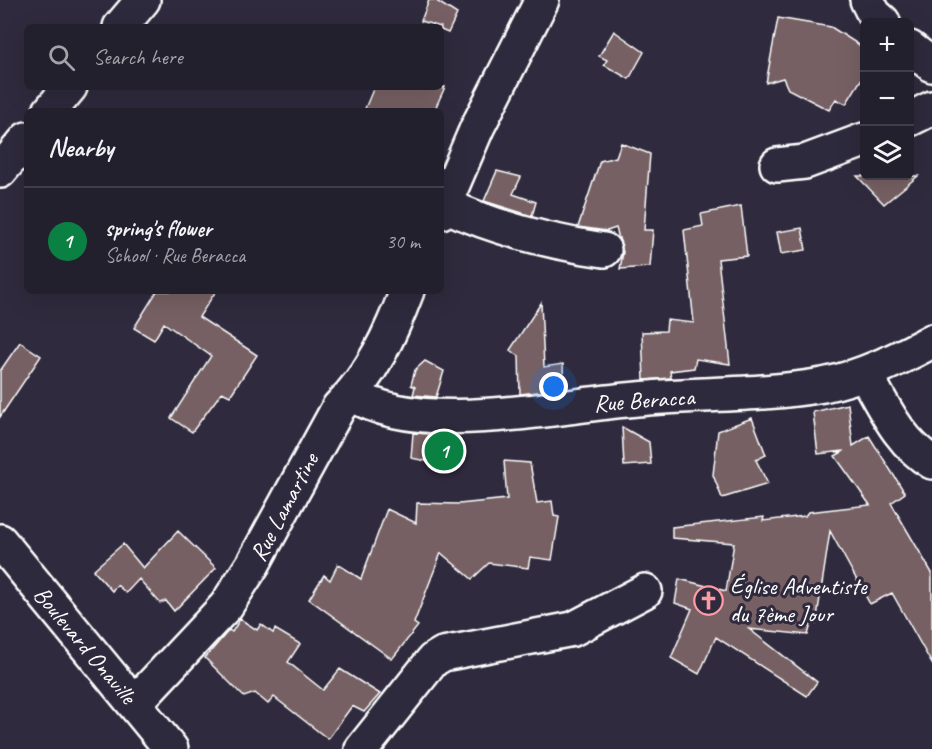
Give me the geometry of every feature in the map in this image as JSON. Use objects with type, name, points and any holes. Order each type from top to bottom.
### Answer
[{"type":"street","points":[[123,24],[143,0]]},
{"type":"street","points":[[444,202],[450,166],[477,128],[542,0]]},
{"type":"street","points":[[867,0],[878,18]]},
{"type":"street","points":[[914,52],[932,65]]},
{"type":"street","points":[[52,108],[68,90]]},
{"type":"street","points":[[914,117],[932,108]]},
{"type":"street","points":[[777,165],[805,162],[860,141]]},
{"type":"street","points":[[0,171],[24,143]]},
{"type":"street","points":[[444,208],[571,245],[604,250]]},
{"type":"street","name":"Rue Lamartine","points":[[134,704],[226,606],[253,564],[339,406],[352,394],[392,332],[406,294]]},
{"type":"street","name":"Rue Beracca","points":[[352,394],[382,410],[448,417],[639,398],[780,391],[865,374],[932,342]]},
{"type":"street","points":[[865,374],[898,429],[920,455],[932,462]]},
{"type":"street","name":"Boulevard Onaville","points":[[0,541],[134,704],[163,746]]},
{"type":"street","points":[[362,749],[433,660],[443,654],[573,629],[645,591]]},
{"type":"building","points":[[429,0],[435,0],[457,14],[448,33],[444,31],[444,24],[421,21]]},
{"type":"building","points":[[778,18],[831,27],[860,45],[860,81],[846,104],[836,99],[829,110],[788,89],[783,78],[766,83]]},
{"type":"building","points":[[614,31],[644,52],[629,79],[604,65],[607,60],[599,56]]},
{"type":"building","points":[[373,90],[444,90],[435,108],[365,108]]},
{"type":"building","points":[[621,143],[650,154],[644,230],[653,230],[650,267],[620,269],[623,252],[616,228],[607,231],[578,227],[600,161],[616,157]]},
{"type":"building","points":[[497,171],[521,177],[513,194],[536,202],[532,216],[484,201]]},
{"type":"building","points":[[861,180],[913,180],[884,204]]},
{"type":"building","points":[[741,206],[747,256],[718,259],[730,364],[696,359],[694,368],[670,371],[671,378],[644,380],[642,332],[666,331],[667,320],[694,323],[684,230],[703,226],[701,214]]},
{"type":"building","points":[[802,228],[806,250],[781,254],[777,232]]},
{"type":"building","points":[[155,294],[214,294],[199,317],[257,355],[230,396],[222,392],[192,432],[171,418],[211,356],[164,323],[154,340],[134,328]]},
{"type":"building","points":[[541,303],[544,367],[563,364],[564,389],[520,394],[519,356],[510,350]]},
{"type":"building","points":[[20,342],[41,356],[0,417],[0,371]]},
{"type":"building","points":[[425,361],[444,371],[436,397],[413,395],[415,387],[411,385],[415,370]]},
{"type":"building","points":[[848,404],[853,446],[869,436],[905,493],[891,503],[932,573],[932,664],[892,593],[870,604],[830,531],[816,624],[811,624],[808,635],[749,629],[817,682],[807,696],[716,637],[699,674],[671,658],[692,609],[675,603],[679,579],[726,591],[734,543],[672,538],[672,527],[764,517],[763,521],[805,516],[808,512],[870,505],[835,456],[844,451],[818,454],[813,412]]},
{"type":"building","points":[[752,418],[766,455],[756,460],[768,484],[722,498],[713,475],[718,431]]},
{"type":"building","points":[[622,427],[649,442],[651,464],[624,466]]},
{"type":"building","points":[[413,433],[437,434],[436,463],[411,458]]},
{"type":"building","points":[[504,461],[530,463],[537,503],[552,501],[554,516],[559,517],[552,560],[530,557],[528,568],[489,563],[472,579],[441,553],[414,623],[418,626],[392,659],[309,599],[324,575],[330,580],[338,564],[361,579],[387,509],[416,523],[417,503],[459,504],[507,499]]},
{"type":"building","points":[[178,531],[216,568],[174,611],[166,601],[160,603],[139,579],[126,593],[117,585],[112,591],[93,570],[123,544],[143,568]]},
{"type":"building","points":[[240,619],[257,630],[261,624],[273,633],[275,629],[300,644],[288,662],[323,690],[340,669],[380,694],[364,712],[352,706],[328,739],[274,697],[268,704],[255,693],[244,697],[205,658],[229,630],[232,632]]},
{"type":"place","name":"spring's flower","points":[[444,451]]},
{"type":"place","name":"Église Adventiste du 7ème Jour","points":[[709,600]]}]
